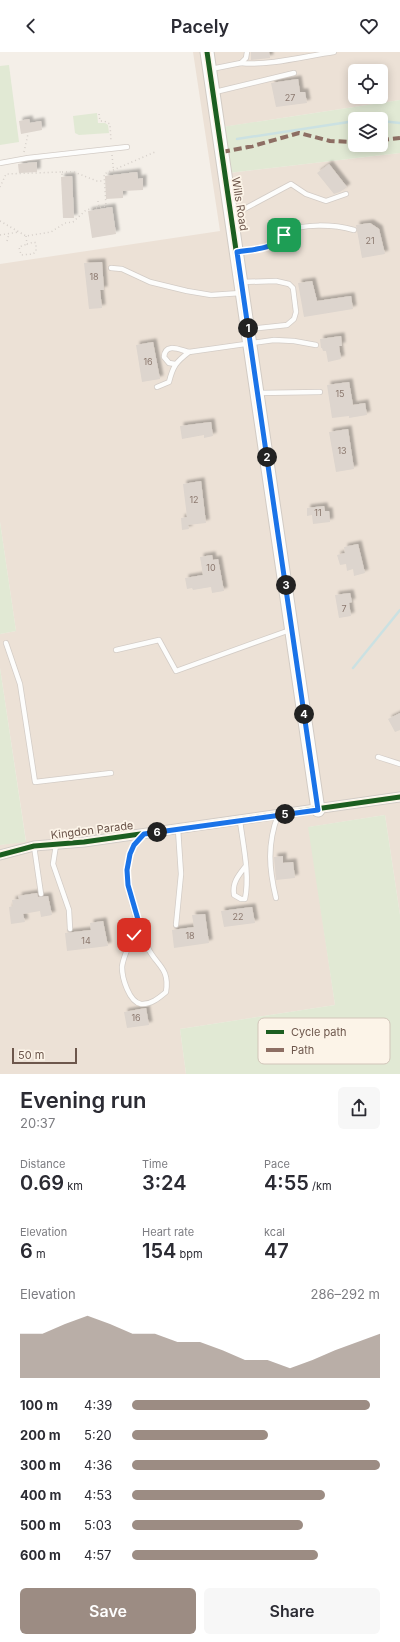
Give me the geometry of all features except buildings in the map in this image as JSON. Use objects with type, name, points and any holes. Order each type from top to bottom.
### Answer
[{"type":"street","name":"Wills Road","points":[[207,52],[251,344],[318,810]]},
{"type":"street","name":"Kingdon Parade","points":[[0,855],[34,846],[56,845],[144,834],[400,797]]},
{"type":"lane","points":[[241,64],[246,58],[247,52]]},
{"type":"lane","points":[[209,69],[334,52]]},
{"type":"lane","points":[[213,93],[294,73]]},
{"type":"lane","points":[[0,163],[21,159],[127,147]]},
{"type":"lane","points":[[232,216],[291,184],[306,194],[326,201],[346,194]]},
{"type":"lane","points":[[237,252],[270,247],[279,242],[284,235],[297,228],[325,226],[354,230]]},
{"type":"lane","points":[[111,268],[122,269],[150,282],[211,295],[276,280],[289,284],[293,288],[296,312],[294,319],[287,325],[248,329]]},
{"type":"lane","points":[[175,364],[166,360],[164,357],[166,350],[170,348],[189,352],[282,340],[316,345]]},
{"type":"lane","points":[[157,387],[169,382],[172,368],[189,352]]},
{"type":"lane","points":[[258,393],[320,392]]},
{"type":"lane","points":[[116,650],[159,640],[176,671],[292,629]]},
{"type":"lane","points":[[6,643],[20,684],[36,782],[111,772]]},
{"type":"lane","points":[[378,757],[400,764]]},
{"type":"lane","points":[[276,898],[272,879],[270,843],[278,815]]},
{"type":"lane","points":[[240,821],[245,867],[246,894],[245,898],[241,899],[234,894],[233,889],[235,882],[245,867]]},
{"type":"lane","points":[[176,925],[181,874],[178,829]]},
{"type":"lane","points":[[139,923],[122,966],[123,978],[127,990],[135,1001],[142,1004],[159,998],[166,992],[168,983],[166,973],[152,956],[147,946],[128,885],[127,870],[130,854],[134,845],[144,834]]},
{"type":"lane","points":[[56,845],[54,864],[69,910],[70,929]]},
{"type":"lane","points":[[34,846],[41,894]]},
{"type":"path","points":[[21,159],[28,134]]},
{"type":"path","points":[[0,221],[26,236],[51,232],[65,223],[73,222],[86,210],[106,206],[104,176],[106,173],[155,152]]},
{"type":"path","points":[[62,172],[62,177]]},
{"type":"path","points":[[0,187],[6,174],[74,172],[97,181],[104,181]]},
{"type":"path","points":[[98,201],[99,207]]},
{"type":"path","points":[[0,235],[19,232]]},
{"type":"path","points":[[7,242],[9,234]]},
{"type":"path","points":[[26,236],[27,244]]},
{"type":"path","points":[[34,242],[36,243],[36,251],[33,254],[21,255],[19,247],[27,244],[34,242]]},
{"type":"shaded area","points":[[193,52],[400,52],[400,100],[388,102],[388,64],[348,64],[348,104],[374,104],[223,127],[229,173],[400,153],[400,915],[385,815],[309,827],[335,1005],[180,1029],[186,1074],[0,1074],[0,845],[26,841],[0,668],[0,634],[16,631],[0,522],[0,264],[220,231]]},
{"type":"green space","points":[[9,65],[19,142],[0,145],[0,66]]},
{"type":"green space","points":[[400,100],[400,153],[228,173],[222,127],[374,104],[388,104],[388,102]]},
{"type":"green space","points":[[97,113],[98,123],[105,123],[108,125],[109,133],[79,135],[75,133],[73,116]]},
{"type":"green space","points":[[0,522],[16,631],[0,634]]},
{"type":"green space","points":[[0,668],[26,842],[0,845]]},
{"type":"green space","points":[[385,815],[400,915],[400,1074],[186,1074],[180,1029],[335,1005],[308,827]]},
{"type":"waterway","points":[[237,139],[348,122]]},
{"type":"waterway","points":[[388,122],[400,123]]},
{"type":"waterway","points":[[353,668],[400,610]]},
{"type":"marked path","points":[[222,152],[253,146],[299,133],[330,141],[348,142]]},
{"type":"marked path","points":[[388,139],[400,138]]},
{"type":"cycle path","points":[[207,52],[318,810]]},
{"type":"cycle path","points":[[0,855],[34,846],[84,842],[400,797]]},
{"type":"route","points":[[134,935],[139,923],[128,885],[127,870],[130,854],[134,845],[144,834],[318,810],[237,252],[270,247],[279,242],[284,235]]}]
